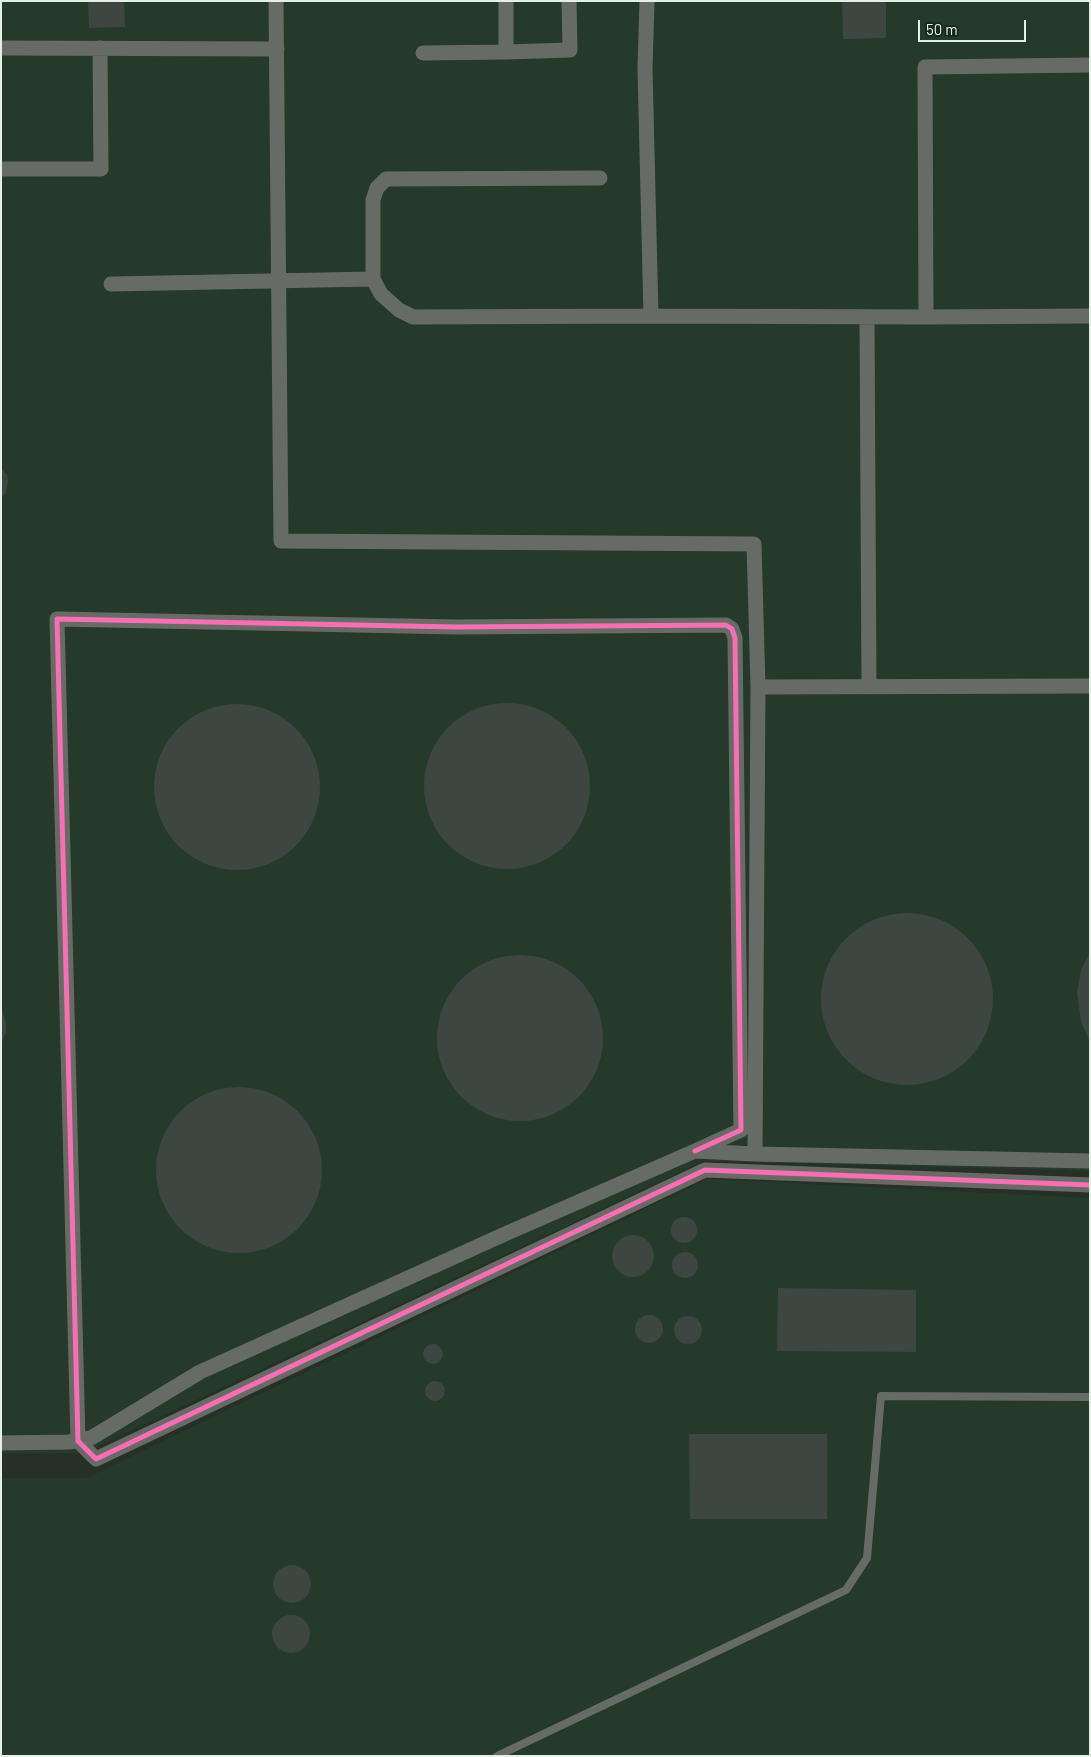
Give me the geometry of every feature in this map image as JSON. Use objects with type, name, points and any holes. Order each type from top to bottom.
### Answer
[{"type":"street","points":[[276,1],[281,541],[754,544],[758,687],[755,1154]]},
{"type":"street","points":[[506,1],[506,52]]},
{"type":"street","points":[[422,53],[570,50],[569,1]]},
{"type":"street","points":[[647,1],[645,69],[652,316]]},
{"type":"street","points":[[1,48],[277,49]]},
{"type":"street","points":[[1,169],[101,169],[100,48]]},
{"type":"street","points":[[926,317],[925,67],[1090,65]]},
{"type":"street","points":[[600,178],[386,179],[377,188],[373,200],[373,279],[381,294],[399,310],[412,317],[1090,316]]},
{"type":"street","points":[[111,284],[373,279]]},
{"type":"street","points":[[866,317],[869,687]]},
{"type":"street","points":[[1,1443],[78,1441],[91,1438],[200,1372],[740,1130],[735,638],[732,629],[726,624],[456,627],[57,619],[78,1441],[96,1459],[705,1170],[1090,1185]]},
{"type":"street","points":[[758,687],[1090,686]]},
{"type":"street","points":[[695,1151],[1090,1161]]},
{"type":"lane","points":[[497,1756],[846,1590],[867,1558],[881,1396],[1090,1397]]},
{"type":"shaded area","points":[[1,1],[1090,1],[1090,1171],[704,1161],[84,1453],[1,1453]]},
{"type":"shaded area","points":[[707,1179],[1090,1198],[1090,1756],[1,1756],[1,1478],[86,1478]]},
{"type":"building","points":[[88,1],[124,1],[125,27],[89,28]]},
{"type":"building","points":[[842,1],[886,1],[886,38],[843,39]]},
{"type":"building","points":[[1,468],[7,475],[8,481],[6,493],[1,498]]},
{"type":"building","points":[[507,703],[531,707],[546,713],[571,734],[580,747],[586,762],[590,786],[586,810],[580,825],[559,850],[546,859],[531,865],[507,869],[483,865],[468,859],[443,838],[434,825],[428,810],[424,786],[428,762],[434,747],[455,722],[468,713],[483,707]]},
{"type":"building","points":[[237,704],[261,708],[276,714],[301,735],[310,748],[316,763],[320,787],[316,811],[310,826],[289,851],[276,860],[261,866],[237,870],[213,866],[198,860],[173,839],[164,826],[158,811],[154,787],[158,763],[164,748],[185,723],[198,714],[213,708]]},
{"type":"building","points":[[915,913],[932,916],[948,923],[962,932],[974,944],[990,974],[993,999],[992,1016],[987,1032],[974,1054],[962,1066],[932,1082],[899,1085],[882,1082],[866,1075],[852,1066],[840,1054],[824,1024],[821,991],[824,974],[831,958],[840,944],[852,932],[882,916]]},
{"type":"building","points":[[1090,952],[1090,1042],[1081,1022],[1077,992],[1081,970]]},
{"type":"building","points":[[520,955],[544,959],[559,965],[584,986],[593,999],[599,1014],[603,1038],[599,1062],[593,1077],[572,1102],[559,1111],[544,1117],[520,1121],[496,1117],[481,1111],[456,1090],[447,1077],[441,1062],[437,1038],[441,1014],[447,999],[468,974],[481,965],[496,959]]},
{"type":"building","points":[[1,1006],[6,1023],[6,1032],[1,1045]]},
{"type":"building","points":[[239,1087],[263,1091],[278,1097],[303,1118],[312,1131],[318,1146],[322,1170],[318,1194],[312,1209],[291,1234],[278,1243],[263,1249],[239,1253],[215,1249],[200,1243],[175,1222],[166,1209],[160,1194],[156,1170],[160,1146],[166,1131],[187,1106],[200,1097],[215,1091]]},
{"type":"building","points":[[684,1217],[693,1221],[697,1230],[693,1239],[684,1243],[675,1239],[671,1230],[675,1221]]},
{"type":"building","points":[[633,1235],[648,1241],[654,1256],[648,1271],[633,1277],[618,1271],[612,1256],[618,1241]]},
{"type":"building","points":[[685,1252],[694,1256],[698,1265],[694,1274],[685,1278],[676,1274],[672,1265],[676,1256]]},
{"type":"building","points":[[778,1288],[916,1290],[916,1352],[777,1351]]},
{"type":"building","points":[[649,1315],[659,1319],[663,1329],[659,1339],[649,1343],[639,1339],[635,1329],[639,1319]]},
{"type":"building","points":[[688,1316],[698,1320],[702,1330],[698,1340],[688,1344],[678,1340],[674,1330],[678,1320]]},
{"type":"building","points":[[429,1344],[437,1344],[443,1350],[443,1358],[437,1364],[429,1364],[423,1358],[423,1350]]},
{"type":"building","points":[[435,1381],[442,1384],[445,1391],[442,1398],[435,1401],[428,1398],[425,1391],[428,1384]]},
{"type":"building","points":[[689,1434],[827,1434],[827,1519],[690,1519]]},
{"type":"building","points":[[292,1565],[305,1571],[311,1584],[305,1597],[292,1603],[279,1597],[273,1584],[279,1571]]},
{"type":"building","points":[[291,1615],[305,1620],[310,1634],[305,1648],[291,1653],[277,1648],[272,1634],[277,1620]]},
{"type":"cycle path","points":[[695,1151],[741,1130],[735,638],[732,629],[726,625],[456,627],[57,619],[78,1441],[96,1459],[705,1170],[1090,1185]]}]
